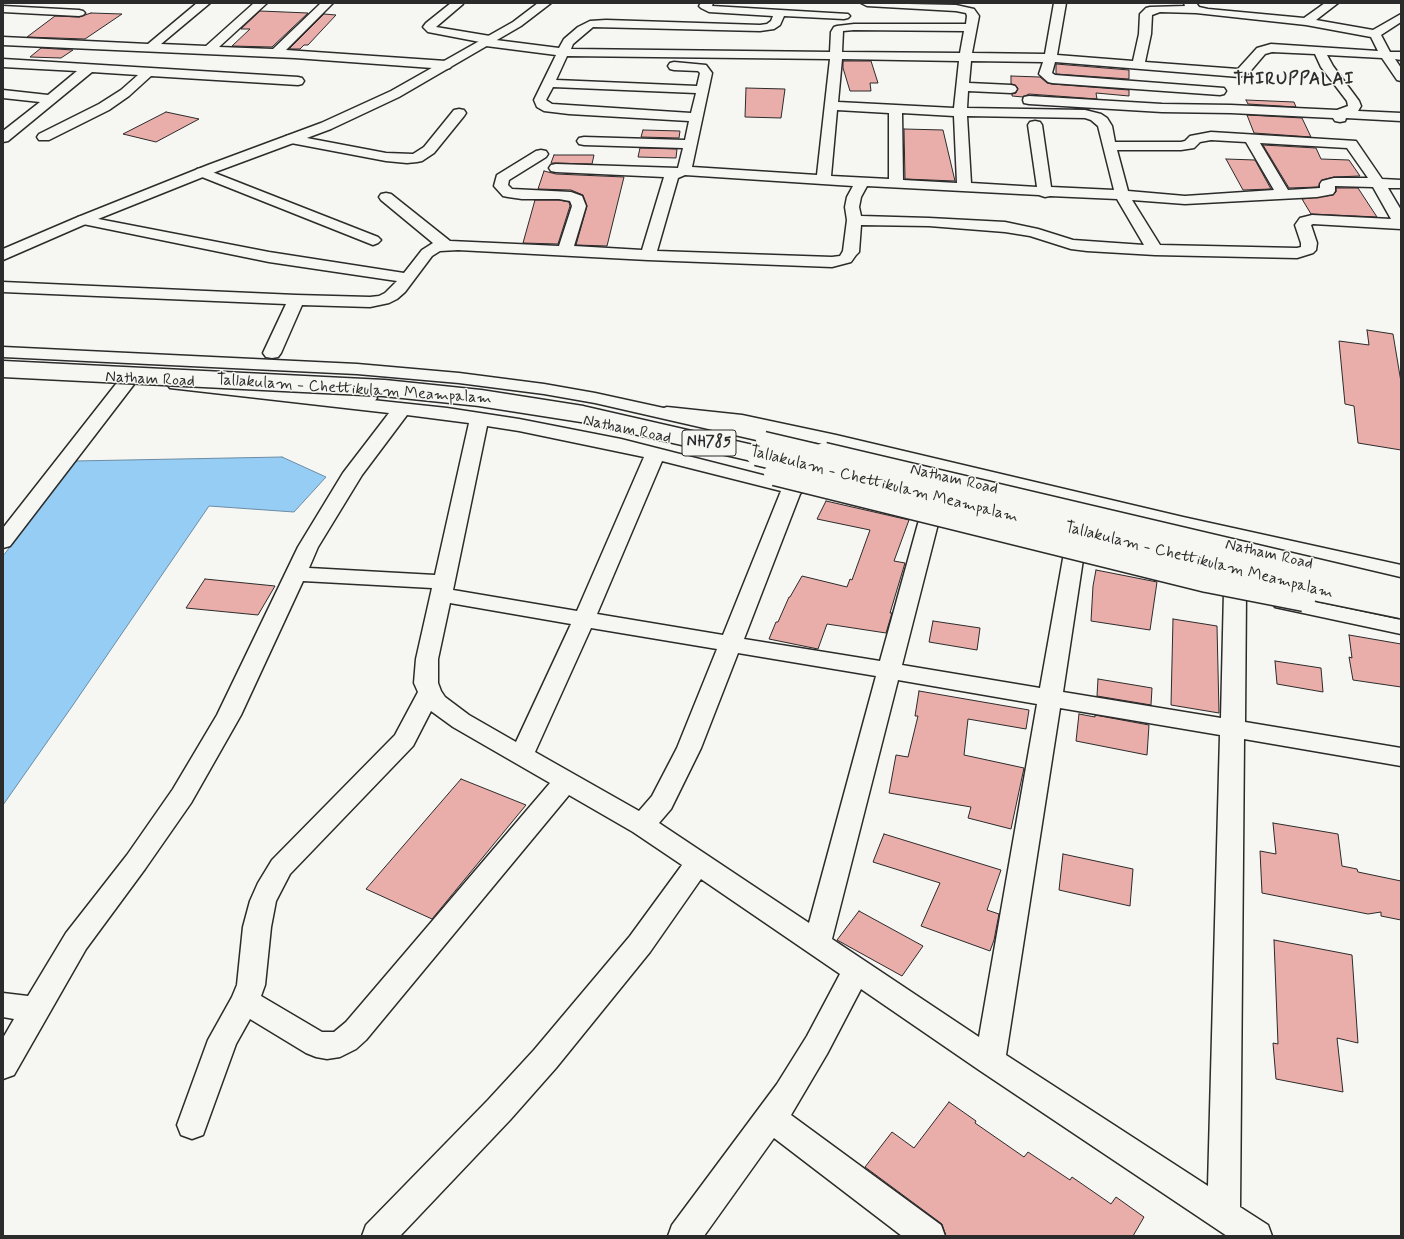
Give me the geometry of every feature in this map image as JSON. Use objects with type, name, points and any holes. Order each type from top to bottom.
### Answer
[{"type":"main road","points":[[151,47],[204,3]]},
{"type":"main road","points":[[209,50],[261,3]]},
{"type":"main road","points":[[276,53],[326,3]]},
{"type":"main road","points":[[3,255],[83,220],[202,172],[326,126],[395,94],[517,24],[545,3]]},
{"type":"main road","points":[[707,3],[705,6],[710,9],[844,16]]},
{"type":"main road","points":[[866,3],[964,9],[970,11],[973,16],[965,57],[960,112],[964,187]]},
{"type":"main road","points":[[1060,3],[1050,58],[1045,74],[1052,79],[1220,91]]},
{"type":"main road","points":[[1294,31],[1332,3]]},
{"type":"main road","points":[[457,4],[430,25],[429,28],[432,30],[488,41],[562,52],[1050,58],[1239,73],[1244,72],[1261,51],[1271,48],[1401,56]]},
{"type":"main road","points":[[1138,65],[1145,34],[1146,14],[1150,10],[1193,6],[1306,22],[1375,34],[1401,17]]},
{"type":"main road","points":[[3,9],[84,10],[39,43]]},
{"type":"main road","points":[[697,117],[550,108],[542,104],[540,100],[562,52],[572,36],[582,28],[593,24],[760,28],[776,23],[779,13]]},
{"type":"main road","points":[[824,180],[837,32],[841,28],[971,28]]},
{"type":"main road","points":[[1375,34],[1386,56],[1401,77]]},
{"type":"main road","points":[[1271,48],[1282,39]]},
{"type":"main road","points":[[3,41],[276,53],[446,65]]},
{"type":"main road","points":[[1319,50],[1327,67],[1353,101],[1355,106],[1353,109],[1340,113]]},
{"type":"main road","points":[[638,53],[637,63],[697,67],[705,70]]},
{"type":"main road","points":[[648,255],[671,177],[680,172],[690,144],[703,90],[705,70],[714,61],[715,54]]},
{"type":"main road","points":[[3,63],[298,81]]},
{"type":"main road","points":[[3,138],[89,68]]},
{"type":"main road","points":[[44,137],[104,107],[125,93],[148,72]]},
{"type":"main road","points":[[548,83],[703,90]]},
{"type":"main road","points":[[962,87],[1011,90]]},
{"type":"main road","points":[[3,94],[51,99]]},
{"type":"main road","points":[[1029,100],[1109,105],[1340,113],[1401,117]]},
{"type":"main road","points":[[1096,117],[1109,105]]},
{"type":"main road","points":[[831,106],[960,112],[1070,113],[1096,117],[1102,121],[1105,126],[1122,195],[1155,250]]},
{"type":"main road","points":[[895,109],[896,184]]},
{"type":"main road","points":[[291,139],[386,157],[407,159],[417,158],[429,150],[459,113]]},
{"type":"main road","points":[[1340,113],[1339,117],[1351,144],[1378,183],[1401,224]]},
{"type":"main road","points":[[1035,125],[1045,193]]},
{"type":"main road","points":[[1110,146],[1181,146],[1189,145],[1195,139],[1201,137],[1211,136],[1351,144]]},
{"type":"main road","points":[[1251,139],[1283,194]]},
{"type":"main road","points":[[584,141],[690,144]]},
{"type":"main road","points":[[541,154],[502,178],[501,186],[508,193],[522,195],[571,196],[577,199],[579,206],[565,251]]},
{"type":"main road","points":[[556,168],[680,172],[964,187],[1045,193],[1122,195],[1185,200],[1283,194],[1317,194],[1328,191],[1327,184],[1334,182],[1401,184]]},
{"type":"main road","points":[[202,172],[373,240]]},
{"type":"main road","points":[[3,287],[370,302],[383,300],[395,293],[427,253],[436,247],[445,245],[832,262],[845,259],[851,252],[854,220],[852,207],[854,197],[862,182]]},
{"type":"main road","points":[[386,197],[445,245]]},
{"type":"main road","points":[[854,220],[929,222],[1004,227],[1033,232],[1071,244],[1087,246],[1155,250],[1297,253],[1308,250],[1310,243],[1303,225],[1305,220],[1312,219],[1401,224]]},
{"type":"main road","points":[[83,220],[269,257],[408,278]]},
{"type":"main road","points":[[272,353],[296,300]]},
{"type":"main road","name":"Natham Road","points":[[3,352],[393,372],[467,379],[544,389],[667,413],[1281,558],[1401,584]]},
{"type":"main road","name":"Tallakulam - Chettikulam Meampalam","points":[[3,355],[392,375],[501,387],[558,396],[640,412],[860,462],[1401,590]]},
{"type":"main road","name":"Tallakulam - Chettikulam Meampalam","points":[[3,369],[384,388],[480,398],[556,409],[727,447],[1323,591],[1401,607]]},
{"type":"main road","name":"Natham Road","points":[[3,373],[239,384],[378,393],[526,410],[606,424],[797,480],[1401,612]]},
{"type":"main road","points":[[3,542],[135,379],[480,419],[562,433],[655,454],[797,480],[929,520],[1235,591],[1401,627]]},
{"type":"main road","points":[[239,384],[492,413],[609,434],[1213,582],[1309,601],[1354,608],[1401,612]]},
{"type":"main road","points":[[3,1066],[76,941],[136,862],[182,796],[229,715],[308,547],[342,490],[367,453],[401,410]]},
{"type":"main road","points":[[667,413],[742,421],[836,441],[1401,572]]},
{"type":"main road","points":[[480,419],[442,588],[425,675],[429,692],[437,704],[461,722],[522,755],[642,826],[990,1061],[1256,1236]]},
{"type":"main road","points":[[642,826],[662,802],[679,770],[729,643],[797,480],[816,448]]},
{"type":"main road","points":[[522,755],[584,619],[655,454]]},
{"type":"main road","points":[[817,943],[888,670],[929,520]]},
{"type":"main road","points":[[990,1061],[1074,553]]},
{"type":"main road","points":[[295,574],[442,588],[584,619],[1401,757]]},
{"type":"main road","points":[[1224,1214],[1235,591]]},
{"type":"main road","points":[[192,1125],[223,1040],[245,1001],[251,985],[257,927],[263,901],[271,882],[281,867],[302,844],[404,740],[429,692]]},
{"type":"main road","points":[[245,1001],[316,1044],[327,1046],[346,1040],[361,1025],[566,781]]},
{"type":"main road","points":[[378,1236],[499,1110],[545,1059],[640,944],[698,863]]},
{"type":"main road","points":[[684,1236],[788,1094],[814,1051],[857,970]]},
{"type":"main road","points":[[3,1005],[35,1010]]},
{"type":"main road","points":[[771,1118],[929,1236]]},
{"type":"water","points":[[282,457],[326,477],[294,512],[209,506],[3,805],[3,556],[75,461]]},
{"type":"building","points":[[260,11],[308,13],[272,47],[232,46],[250,29],[241,29]]},
{"type":"building","points":[[91,13],[122,14],[85,39],[27,37],[55,16],[79,17]]},
{"type":"building","points":[[324,14],[336,15],[308,45],[304,45],[300,49],[289,49]]},
{"type":"building","points":[[41,48],[73,50],[61,58],[30,57]]},
{"type":"building","points":[[843,61],[871,61],[878,83],[870,83],[871,91],[850,91],[843,68]]},
{"type":"building","points":[[1056,64],[1129,70],[1129,79],[1056,74]]},
{"type":"building","points":[[1011,76],[1040,77],[1047,83],[1052,84],[1129,90],[1129,96],[1096,93],[1097,99],[1029,94],[1023,97],[1012,96],[1012,94],[1016,93],[1018,88],[1011,84]]},
{"type":"building","points":[[746,88],[785,89],[781,118],[745,117]]},
{"type":"building","points":[[1246,100],[1294,102],[1296,107],[1248,104]]},
{"type":"building","points":[[166,112],[199,119],[156,142],[123,134]]},
{"type":"building","points":[[1247,115],[1302,118],[1311,137],[1254,133]]},
{"type":"building","points":[[904,129],[943,130],[955,181],[905,179]]},
{"type":"building","points":[[643,130],[680,131],[679,138],[641,137]]},
{"type":"building","points":[[1263,145],[1316,148],[1321,159],[1349,160],[1360,176],[1334,177],[1322,180],[1318,187],[1289,188]]},
{"type":"building","points":[[640,148],[677,149],[676,158],[638,157]]},
{"type":"building","points":[[554,155],[594,155],[592,164],[551,163]]},
{"type":"building","points":[[1226,159],[1255,160],[1271,189],[1243,190]]},
{"type":"building","points":[[544,171],[556,174],[624,177],[607,246],[576,245],[587,206],[583,195],[571,190],[538,189]]},
{"type":"building","points":[[1336,188],[1358,188],[1377,217],[1311,214],[1302,199],[1333,195],[1336,192]]},
{"type":"building","points":[[535,200],[559,200],[569,202],[570,206],[558,244],[523,243]]},
{"type":"building","points":[[1367,330],[1393,334],[1401,382],[1401,450],[1358,443],[1354,406],[1345,404],[1339,341],[1369,345]]},
{"type":"building","points":[[826,501],[909,520],[894,561],[905,563],[890,613],[892,613],[886,633],[827,624],[818,649],[769,639],[789,597],[802,576],[847,587],[850,579],[852,580],[870,530],[817,519]]},
{"type":"building","points":[[1096,570],[1157,582],[1150,630],[1091,621],[1093,586]]},
{"type":"building","points":[[205,579],[275,586],[258,615],[186,608]]},
{"type":"building","points":[[1173,619],[1217,626],[1219,713],[1171,705]]},
{"type":"building","points":[[933,621],[980,628],[977,650],[929,642]]},
{"type":"building","points":[[1349,635],[1401,644],[1401,687],[1353,680],[1349,657],[1352,658]]},
{"type":"building","points":[[1275,661],[1321,668],[1323,692],[1277,684]]},
{"type":"building","points":[[1098,679],[1152,688],[1151,705],[1097,696]]},
{"type":"building","points":[[919,691],[1029,710],[1026,729],[968,719],[964,755],[1024,768],[1011,829],[968,818],[971,807],[889,793],[896,755],[908,757],[918,716],[915,716]]},
{"type":"building","points":[[1079,714],[1095,717],[1095,715],[1149,725],[1147,755],[1076,741]]},
{"type":"building","points":[[461,779],[526,805],[432,919],[366,889]]},
{"type":"building","points":[[1273,823],[1338,834],[1342,866],[1357,869],[1358,872],[1401,881],[1401,920],[1381,916],[1381,912],[1368,914],[1262,893],[1260,851],[1276,854]]},
{"type":"building","points":[[884,834],[1001,870],[987,910],[999,914],[994,940],[990,951],[921,926],[940,883],[873,862]]},
{"type":"building","points":[[1063,854],[1133,869],[1130,906],[1059,890]]},
{"type":"building","points":[[859,911],[923,946],[902,976],[837,940]]},
{"type":"building","points":[[1274,940],[1352,955],[1358,1043],[1337,1038],[1343,1092],[1276,1079],[1273,1043],[1278,1044]]},
{"type":"building","points":[[949,1102],[976,1121],[975,1123],[1024,1157],[1028,1152],[1070,1180],[1072,1177],[1111,1204],[1116,1197],[1144,1217],[1133,1236],[946,1236],[942,1224],[865,1167],[892,1132],[914,1148]]},
{"type":"district","name":"THIRUPPALAI","points":[[1294,80]]}]
